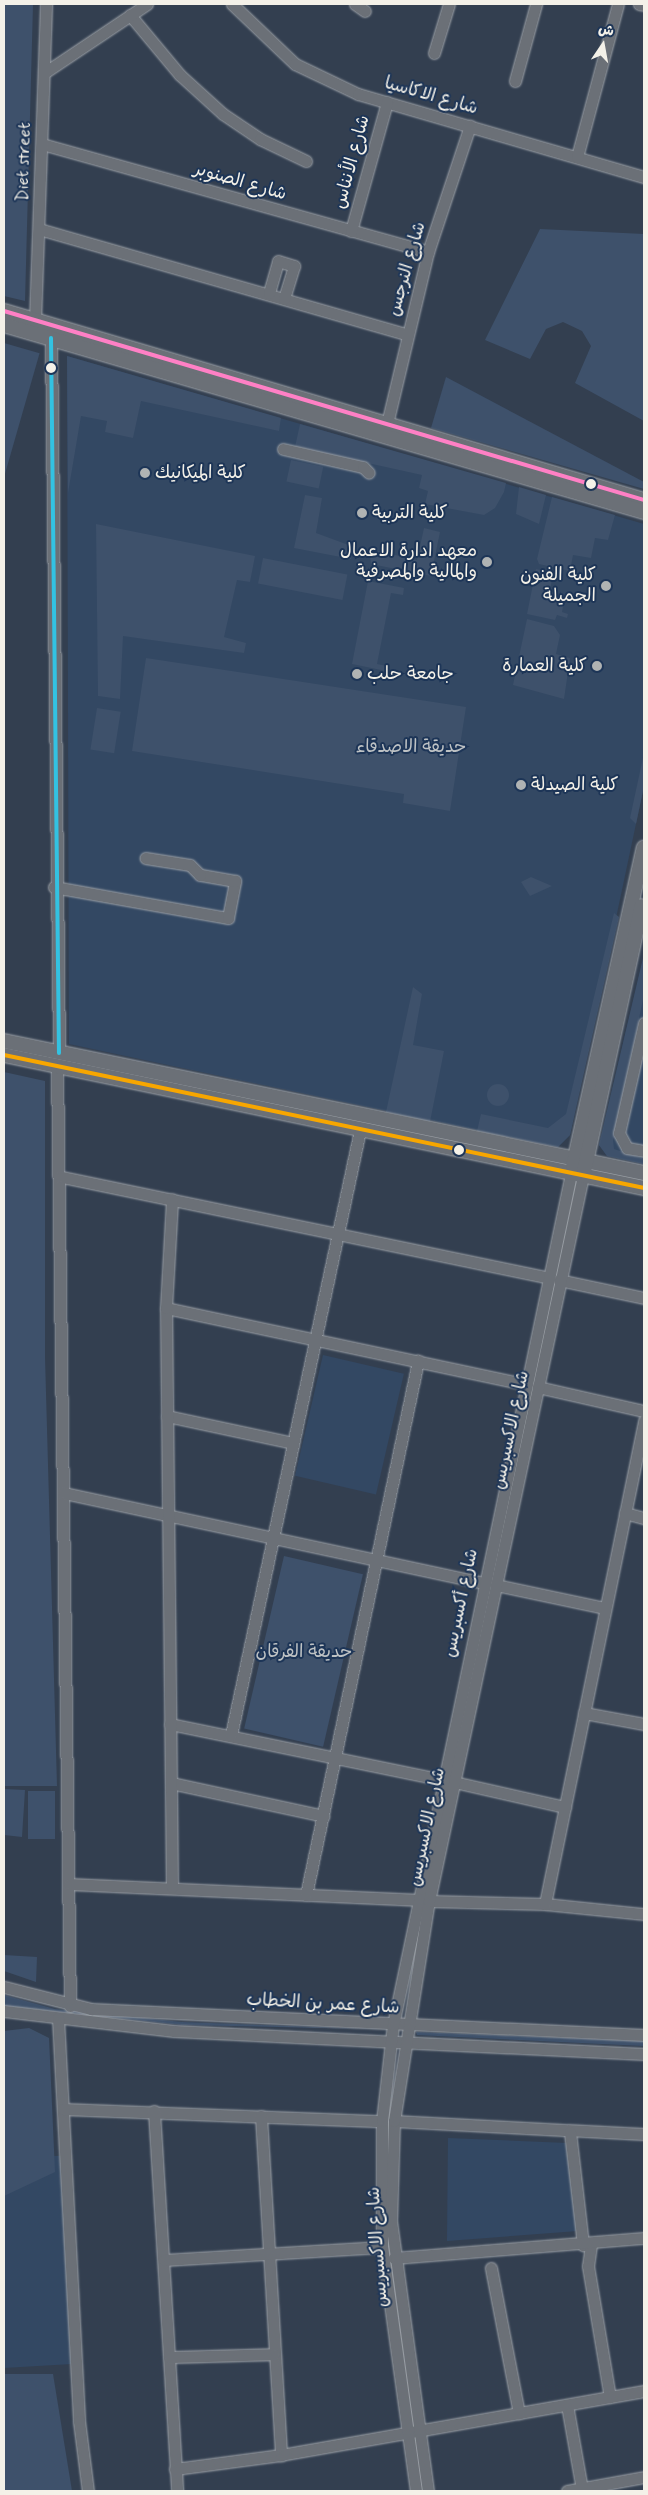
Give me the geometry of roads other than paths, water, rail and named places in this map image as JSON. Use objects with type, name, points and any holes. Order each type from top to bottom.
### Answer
[{"type":"main road","points":[[4,311],[644,500]]},
{"type":"main road","points":[[4,325],[644,512]]},
{"type":"main road","points":[[577,1175],[644,848]]},
{"type":"main road","points":[[580,1160],[644,896]]},
{"type":"main road","points":[[4,1041],[644,1173]]},
{"type":"main road","points":[[4,1055],[57,1068],[644,1188]]},
{"type":"street","name":"Diet street","points":[[35,321],[46,4]]},
{"type":"street","points":[[44,73],[147,4]]},
{"type":"street","name":"شارع الاكاسيا","points":[[232,4],[296,64],[387,102],[644,177]]},
{"type":"street","points":[[355,4],[364,11]]},
{"type":"street","points":[[434,54],[449,4]]},
{"type":"street","points":[[515,81],[536,4]]},
{"type":"street","points":[[577,157],[618,4]]},
{"type":"street","points":[[639,4],[644,5]]},
{"type":"street","points":[[130,15],[180,75],[223,114],[260,140],[306,161]]},
{"type":"street","name":"شارع الأنناس","points":[[351,231],[387,102]]},
{"type":"street","name":"شارع النرجس","points":[[386,424],[406,334],[428,252],[470,126]]},
{"type":"street","name":"شارع الصنوبر","points":[[42,144],[428,252]]},
{"type":"street","points":[[39,229],[269,293],[406,334]]},
{"type":"street","points":[[269,293],[278,261],[294,266],[284,298]]},
{"type":"street","points":[[51,338],[54,887],[59,1053]]},
{"type":"street","points":[[283,449],[363,467],[369,473]]},
{"type":"street","points":[[54,887],[228,918],[235,881],[200,875],[190,865],[146,858]]},
{"type":"street","points":[[644,1023],[619,1133],[627,1148],[644,1152]]},
{"type":"street","points":[[57,1068],[62,1177],[70,2006]]},
{"type":"street","points":[[231,1735],[360,1130]]},
{"type":"street","name":"شارع أكسبريس","points":[[388,2121],[391,2040],[416,1900],[449,1781],[483,1583],[525,1384],[553,1279],[577,1175]]},
{"type":"street","points":[[62,1177],[644,1298]]},
{"type":"street","points":[[172,1200],[166,1308],[172,1887]]},
{"type":"street","name":"شارع الاكسبريس","points":[[428,2491],[414,2432],[394,2258],[388,2121],[430,1901],[449,1781],[496,1586],[538,1387],[553,1279]]},
{"type":"street","points":[[166,1308],[525,1384]]},
{"type":"street","points":[[306,1895],[418,1361]]},
{"type":"street","points":[[538,1387],[644,1411]]},
{"type":"street","points":[[167,1416],[293,1444]]},
{"type":"street","points":[[545,1904],[644,1420]]},
{"type":"street","points":[[64,1493],[483,1583]]},
{"type":"street","points":[[625,1513],[644,1518]]},
{"type":"street","points":[[496,1586],[606,1608]]},
{"type":"street","points":[[584,1713],[644,1724]]},
{"type":"street","points":[[170,1724],[336,1757],[565,1807]]},
{"type":"street","points":[[170,1783],[323,1816]]},
{"type":"street","points":[[69,1884],[172,1887],[416,1900]]},
{"type":"street","points":[[430,1901],[545,1904],[644,1914]]},
{"type":"street","name":"شارع عمر بن الخطاب","points":[[4,1987],[70,2006],[393,2025],[644,2035]]},
{"type":"street","name":"شارع عمر بن الخطاب","points":[[4,2012],[174,2031],[404,2040],[644,2054]]},
{"type":"street","points":[[58,2018],[79,2421],[88,2491]]},
{"type":"street","points":[[63,2109],[388,2121],[570,2132],[644,2134]]},
{"type":"street","points":[[154,2111],[177,2491]]},
{"type":"street","points":[[261,2116],[281,2455]]},
{"type":"street","points":[[388,2121],[382,2247],[414,2432],[416,2491]]},
{"type":"street","points":[[570,2132],[587,2245],[588,2266],[610,2397]]},
{"type":"street","points":[[394,2258],[587,2245],[644,2238]]},
{"type":"street","points":[[164,2260],[382,2247]]},
{"type":"street","points":[[491,2268],[518,2413]]},
{"type":"street","points":[[169,2357],[274,2354]]},
{"type":"street","points":[[175,2469],[281,2455],[644,2391]]},
{"type":"street","points":[[567,2404],[582,2489]]},
{"type":"street","points":[[567,2491],[644,2477]]},
{"type":"place","name":"كلية الميكانيك","points":[[145,473]]},
{"type":"place","name":"كلية التربية","points":[[362,513]]},
{"type":"place","name":"معهد ادارة الاعمال والمالية والمصرفية","points":[[487,562]]},
{"type":"place","name":"كلية الفنون الجميلة","points":[[606,586]]},
{"type":"place","name":"كلية العمارة","points":[[597,666]]},
{"type":"place","name":"جامعة حلب","points":[[357,674]]},
{"type":"place","name":"كلية الصيدلة","points":[[521,785]]},
{"type":"park label","name":"حديقة الاصدقاء","points":[[411,747]]},
{"type":"park label","name":"حديقة الفرقان","points":[[304,1652]]}]
